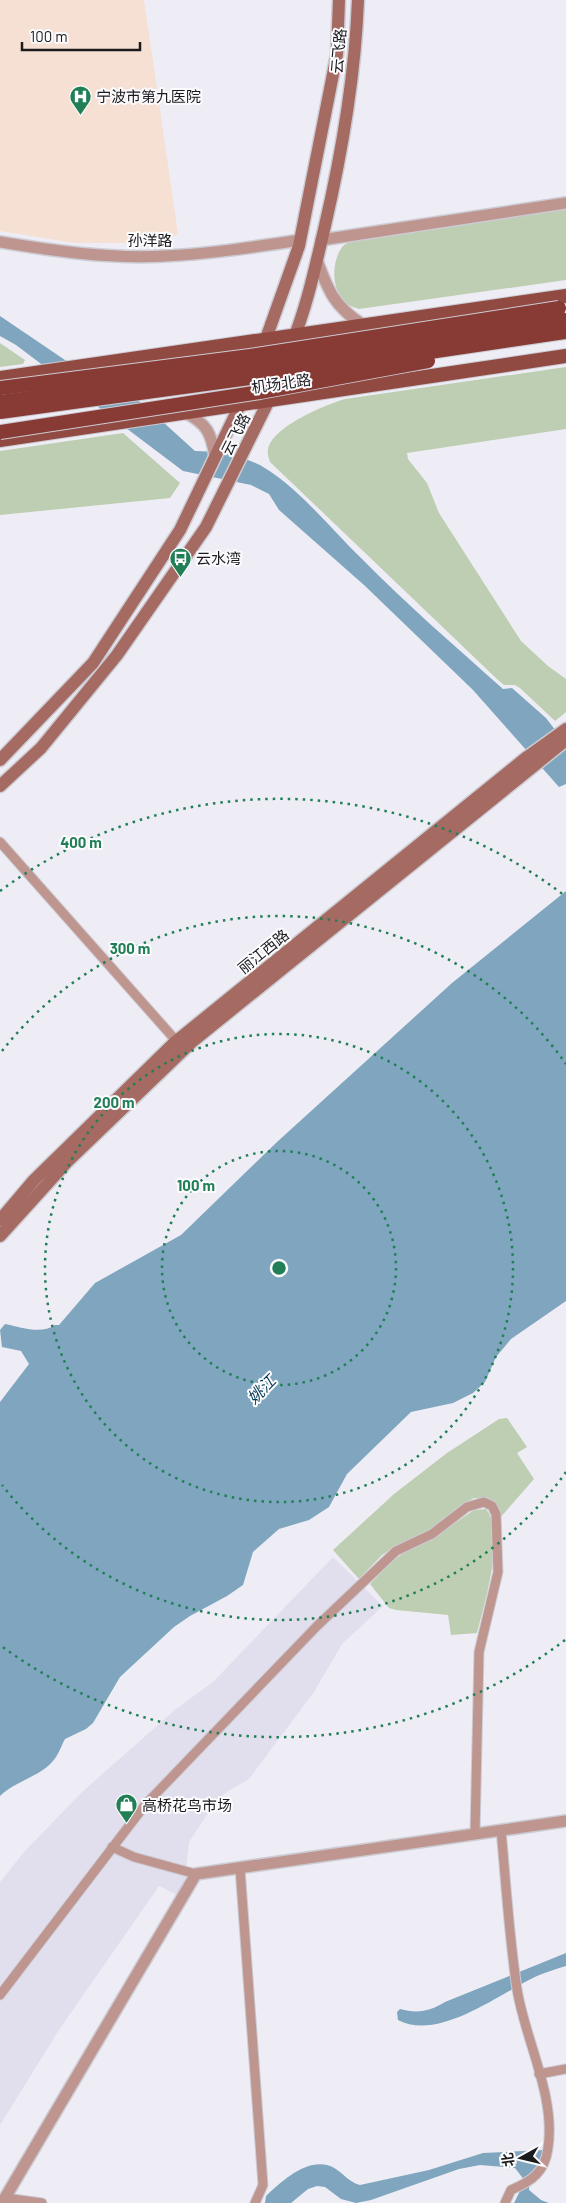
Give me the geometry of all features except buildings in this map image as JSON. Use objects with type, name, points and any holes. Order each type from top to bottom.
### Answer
[{"type":"highway","points":[[0,388],[250,356],[562,320]]},
{"type":"highway","name":"机场北路","points":[[0,402],[258,366],[562,320]]},
{"type":"highway","name":"机场北路","points":[[0,412],[308,370],[562,320]]},
{"type":"highway","points":[[0,432],[260,392],[507,347]]},
{"type":"main road","name":"云飞路","points":[[0,760],[93,663],[180,530],[240,405],[266,340],[300,240],[337,54],[339,0]]},
{"type":"main road","name":"云飞路","points":[[0,786],[41,748],[117,654],[206,527],[270,401],[305,309],[343,148],[356,53],[358,0]]},
{"type":"main road","points":[[0,378],[566,296]]},
{"type":"main road","name":"机场北路","points":[[0,440],[566,356]]},
{"type":"main road","name":"丽江西路","points":[[0,1220],[34,1180],[180,1045],[564,734]]},
{"type":"main road","points":[[0,1236],[67,1162],[180,1045]]},
{"type":"street","points":[[321,240],[566,203]]},
{"type":"street","name":"孙洋路","points":[[0,242],[75,254],[162,256],[236,250],[300,240]]},
{"type":"street","points":[[316,260],[331,296],[345,313],[363,325]]},
{"type":"street","points":[[186,413],[200,420],[209,432],[215,456]]},
{"type":"street","points":[[0,842],[180,1045]]},
{"type":"street","points":[[0,1995],[145,1805],[292,1651],[396,1550],[432,1534],[467,1507],[484,1502],[492,1506],[496,1514],[498,1563],[479,1652],[476,1834]]},
{"type":"street","points":[[112,1847],[134,1857],[196,1874],[566,1820]]},
{"type":"street","points":[[500,1830],[518,1990],[551,2123],[548,2150],[541,2172],[530,2182],[511,2190],[506,2203]]},
{"type":"street","points":[[240,1868],[263,2185],[255,2203]]},
{"type":"street","points":[[42,2203],[4,2200],[196,1874]]},
{"type":"street","points":[[538,2074],[566,2070]]},
{"type":"shaded area","name":"宁波市第九医院","points":[[0,0],[144,0],[178,234],[158,243],[74,243],[0,231]]},
{"type":"shaded area","name":"高桥花鸟市场","points":[[333,1557],[383,1606],[342,1644],[314,1692],[249,1779],[225,1793],[212,1807],[189,1842],[185,1878],[179,1896],[159,1886],[59,2030],[0,2125],[0,1882],[25,1851],[82,1792],[176,1709],[213,1682]]},
{"type":"green space","points":[[566,209],[566,280],[359,309],[346,303],[337,290],[334,275],[336,259],[343,246],[357,239]]},
{"type":"green space","points":[[0,343],[25,360],[23,364],[0,367]]},
{"type":"green space","points":[[566,367],[566,429],[407,453],[408,459],[427,483],[439,513],[521,641],[548,666],[566,679],[566,712],[555,721],[520,688],[515,685],[504,685],[498,680],[270,462],[268,451],[271,441],[288,425],[325,406],[345,399]]},
{"type":"green space","points":[[123,433],[180,483],[170,498],[0,515],[0,451]]},
{"type":"green space","points":[[507,1418],[527,1447],[517,1453],[534,1479],[500,1518],[496,1504],[484,1499],[474,1498],[429,1531],[397,1545],[382,1555],[359,1579],[333,1550],[394,1494],[447,1453],[499,1419]]},
{"type":"green space","points":[[486,1509],[492,1520],[494,1552],[492,1570],[477,1633],[451,1635],[448,1615],[389,1608],[370,1584],[390,1563],[410,1548],[433,1538],[474,1510]]},
{"type":"water","points":[[0,316],[65,360],[142,403],[195,451],[223,453],[242,458],[260,465],[281,479],[305,500],[378,575],[431,625],[503,689],[512,688],[546,718],[566,744],[566,784],[559,787],[473,690],[364,585],[279,510],[269,494],[251,485],[183,471],[16,345],[0,336]]},
{"type":"water","name":"姚江","points":[[566,891],[566,1301],[511,1339],[496,1357],[485,1382],[473,1393],[453,1403],[411,1412],[347,1474],[329,1507],[309,1520],[279,1529],[253,1552],[243,1585],[174,1627],[120,1677],[93,1723],[86,1729],[65,1739],[56,1757],[44,1769],[0,1796],[0,1402],[29,1364],[21,1351],[2,1347],[0,1330],[5,1324],[37,1330],[59,1325],[95,1283],[181,1235],[277,1142],[452,983]]},
{"type":"water","points":[[566,1953],[566,1966],[537,1976],[469,2013],[432,2025],[414,2025],[398,2020],[397,2012],[400,2009],[418,2011],[434,2008]]},
{"type":"water","points":[[544,2150],[529,2185],[529,2190],[541,2200],[549,2203],[514,2203],[525,2181],[515,2168],[480,2165],[459,2169],[371,2200],[356,2203],[341,2199],[325,2187],[317,2186],[308,2189],[291,2203],[265,2203],[266,2196],[294,2173],[318,2164],[336,2169],[351,2181],[360,2185],[429,2170],[483,2153]]},
{"type":"place","name":"宁波市第九医院","points":[[80,115]]},
{"type":"place","name":"云水湾","points":[[180,577]]},
{"type":"place","name":"高桥花鸟市场","points":[[126,1824]]}]
